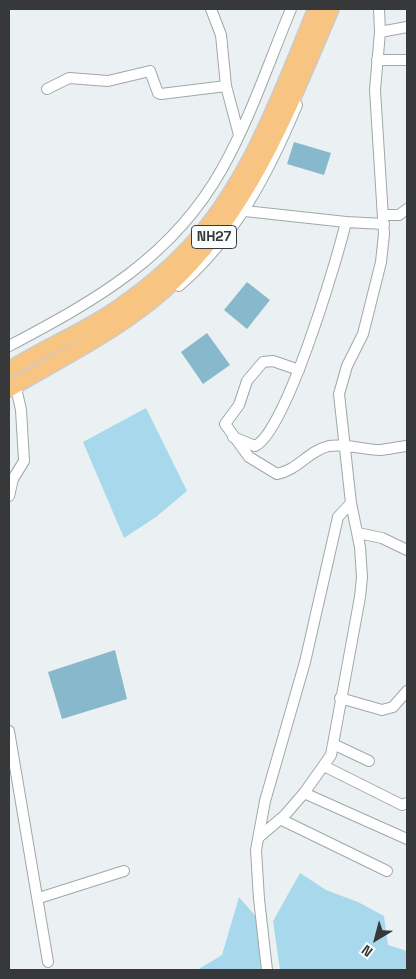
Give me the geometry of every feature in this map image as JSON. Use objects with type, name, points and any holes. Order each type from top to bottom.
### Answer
[{"type":"highway","name":"NH27","points":[[10,367],[97,322],[122,306],[188,249],[208,224],[240,176],[271,113],[316,9]]},
{"type":"highway","name":"NH27","points":[[11,392],[131,316],[170,285],[214,237],[236,207],[265,156],[331,9]]},
{"type":"street","points":[[211,9],[221,35],[226,86],[239,136]]},
{"type":"street","points":[[9,346],[81,308],[132,274],[167,242],[191,213],[221,170],[239,136],[292,9]]},
{"type":"street","points":[[9,496],[13,479],[24,461],[21,410],[11,392],[101,344],[146,314],[189,277],[217,246],[245,211],[287,130],[338,9]]},
{"type":"street","points":[[258,838],[280,819],[304,793],[331,755],[360,597],[362,577],[358,533],[351,503],[339,394],[347,366],[363,334],[381,262],[384,220],[375,90],[380,32],[379,9]]},
{"type":"street","points":[[380,32],[407,27]]},
{"type":"street","points":[[377,60],[407,60]]},
{"type":"street","points":[[47,89],[69,78],[108,81],[150,71],[158,93],[161,94],[226,86]]},
{"type":"street","points":[[245,211],[346,222],[384,220],[406,213]]},
{"type":"street","points":[[233,436],[254,446],[260,444],[275,418],[299,370],[337,261],[346,222]]},
{"type":"street","points":[[299,370],[273,361],[263,362],[255,369],[247,381],[239,405],[225,424],[249,457],[277,474],[289,471],[312,453],[328,446],[344,445],[379,450],[407,446]]},
{"type":"street","points":[[267,970],[259,899],[256,850],[258,838],[268,792],[306,662],[338,517],[351,503]]},
{"type":"street","points":[[358,533],[382,538],[407,550]]},
{"type":"street","points":[[340,698],[382,710],[393,707],[407,691]]},
{"type":"street","points":[[9,731],[48,962]]},
{"type":"street","points":[[333,744],[369,761]]},
{"type":"street","points":[[324,766],[402,806],[407,803]]},
{"type":"street","points":[[304,793],[407,839]]},
{"type":"street","points":[[280,819],[387,871]]},
{"type":"street","points":[[38,898],[124,871]]},
{"type":"water","points":[[146,408],[187,491],[156,517],[124,538],[83,442]]},
{"type":"water","points":[[300,873],[326,890],[358,902],[384,916],[388,945],[407,951],[407,970],[280,970],[273,921]]},
{"type":"water","points":[[239,897],[258,919],[261,970],[197,970],[222,955]]},
{"type":"building","points":[[294,142],[331,153],[324,175],[287,164]]},
{"type":"building","points":[[247,282],[270,300],[247,329],[224,310]]},
{"type":"building","points":[[207,333],[230,365],[203,384],[181,352]]},
{"type":"building","points":[[115,650],[127,699],[62,719],[48,672]]}]
